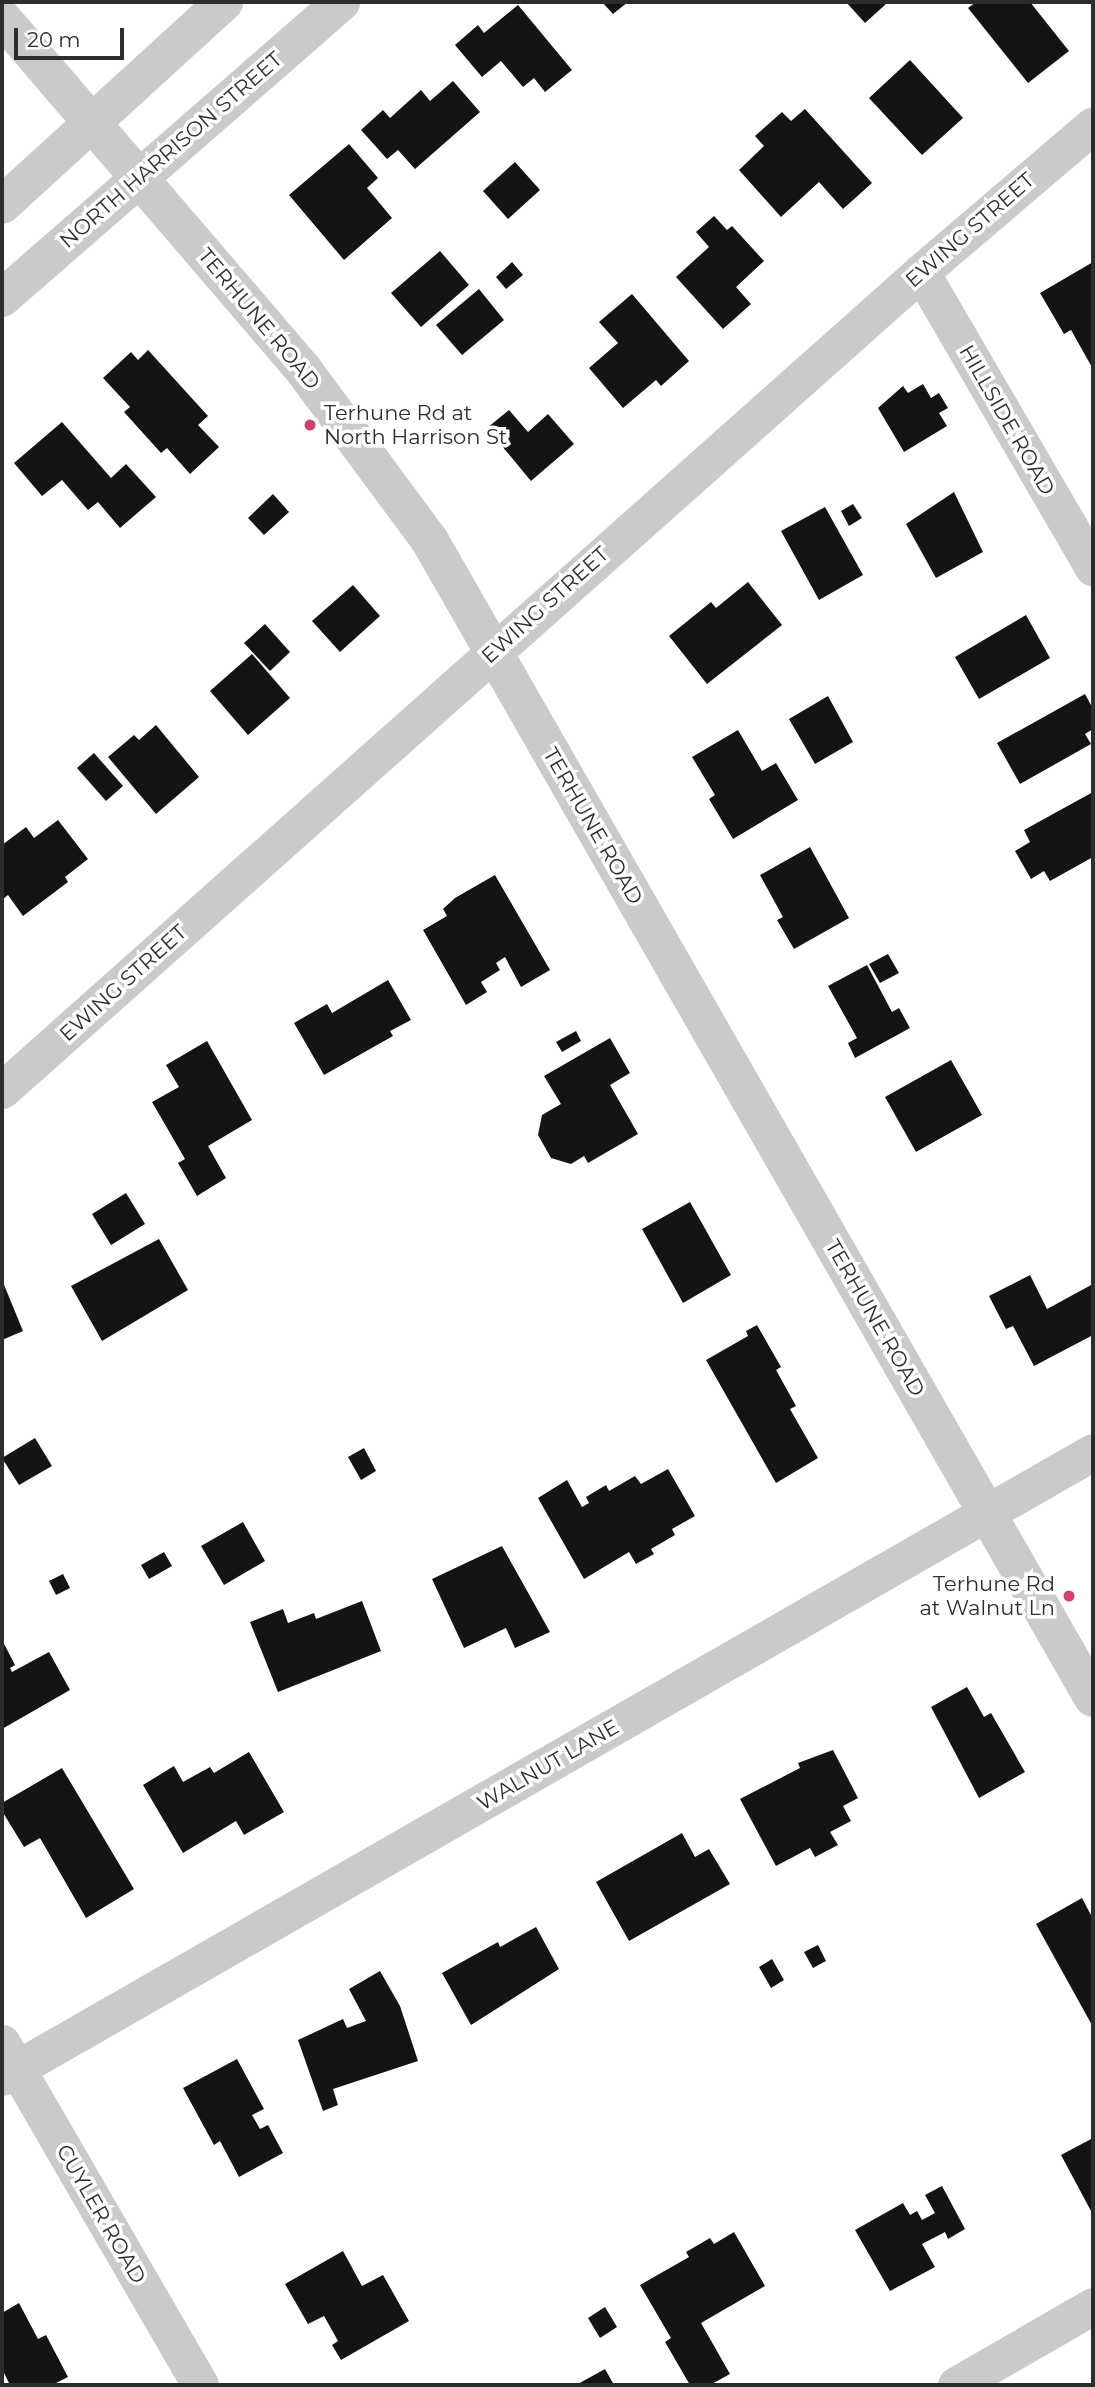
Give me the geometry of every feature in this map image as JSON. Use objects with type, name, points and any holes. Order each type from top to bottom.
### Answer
[{"type":"street","points":[[2,205],[90,120],[224,2]]},
{"type":"street","name":"NORTH HARRISON STREET","points":[[2,298],[341,2]]},
{"type":"street","name":"TERHUNE ROAD","points":[[2,18],[305,372],[384,474],[443,562],[1093,1698]]},
{"type":"street","name":"EWING STREET","points":[[2,1090],[921,272],[1093,125]]},
{"type":"street","name":"HILLSIDE ROAD","points":[[921,272],[1093,568]]},
{"type":"street","name":"WALNUT LANE","points":[[7,2063],[1093,1452]]},
{"type":"street","name":"CUYLER ROAD","points":[[7,2063],[200,2385]]},
{"type":"street","points":[[956,2385],[1093,2306]]},
{"type":"building","points":[[602,2],[628,2],[613,14]]},
{"type":"building","points":[[846,2],[884,2],[886,4],[865,23]]},
{"type":"building","points":[[976,2],[1030,2],[1069,51],[1028,83],[968,8]]},
{"type":"building","points":[[518,5],[572,70],[545,92],[534,78],[523,87],[501,61],[482,77],[455,45],[478,25],[484,33]]},
{"type":"building","points":[[910,60],[963,118],[922,155],[869,98]]},
{"type":"building","points":[[453,81],[480,112],[415,169],[398,150],[387,159],[361,130],[383,110],[390,118],[421,90],[430,101]]},
{"type":"building","points":[[805,109],[872,183],[843,209],[819,182],[781,217],[739,170],[764,146],[755,136],[782,112],[791,121]]},
{"type":"building","points":[[349,144],[378,178],[367,188],[392,218],[344,260],[289,195]]},
{"type":"building","points":[[515,162],[540,190],[508,219],[483,191]]},
{"type":"building","points":[[714,216],[727,230],[732,226],[764,261],[736,287],[751,304],[723,329],[676,277],[709,247],[696,232]]},
{"type":"building","points":[[440,251],[469,285],[421,327],[391,293]]},
{"type":"building","points":[[512,262],[523,275],[506,289],[496,277]]},
{"type":"building","points":[[1093,262],[1093,369],[1071,330],[1064,334],[1040,293]]},
{"type":"building","points":[[479,289],[504,320],[462,355],[436,325]]},
{"type":"building","points":[[632,294],[689,361],[661,386],[656,380],[623,408],[589,368],[618,343],[599,322]]},
{"type":"building","points":[[148,350],[208,416],[198,425],[219,447],[190,474],[167,448],[161,453],[124,412],[130,407],[103,378],[131,352],[138,360]]},
{"type":"building","points":[[923,384],[931,398],[939,393],[948,408],[939,413],[947,426],[904,452],[878,408],[903,386],[908,393]]},
{"type":"building","points":[[509,410],[528,432],[548,414],[574,444],[531,481],[487,428]]},
{"type":"building","points":[[62,422],[111,478],[126,464],[156,497],[120,528],[98,502],[88,510],[62,480],[42,496],[14,463]]},
{"type":"building","points":[[954,492],[983,552],[936,578],[906,524]]},
{"type":"building","points":[[273,494],[289,512],[264,535],[248,518]]},
{"type":"building","points":[[853,504],[862,518],[849,526],[841,511]]},
{"type":"building","points":[[825,507],[863,575],[819,600],[781,531]]},
{"type":"building","points":[[748,582],[782,625],[707,684],[669,636],[711,602],[716,608]]},
{"type":"building","points":[[353,585],[380,616],[340,652],[312,621]]},
{"type":"building","points":[[1026,615],[1050,658],[979,699],[955,657]]},
{"type":"building","points":[[265,624],[290,652],[270,671],[244,643]]},
{"type":"building","points":[[252,654],[290,698],[248,735],[210,691]]},
{"type":"building","points":[[1085,694],[1093,709],[1093,729],[1085,734],[1091,744],[1020,784],[997,743]]},
{"type":"building","points":[[828,696],[853,742],[815,764],[789,719]]},
{"type":"building","points":[[156,725],[199,777],[156,814],[108,757],[134,735],[139,740]]},
{"type":"building","points":[[738,730],[762,771],[776,763],[798,800],[733,839],[709,799],[715,795],[692,757]]},
{"type":"building","points":[[94,753],[123,786],[106,801],[77,768]]},
{"type":"building","points":[[1093,792],[1093,857],[1050,881],[1044,871],[1031,879],[1015,851],[1030,842],[1024,830]]},
{"type":"building","points":[[58,820],[88,859],[65,877],[68,882],[23,916],[8,895],[2,900],[2,845],[26,827],[34,838]]},
{"type":"building","points":[[810,847],[849,918],[794,949],[777,920],[783,917],[760,875]]},
{"type":"building","points":[[495,875],[550,970],[521,987],[505,957],[496,963],[500,970],[481,982],[487,992],[466,1005],[423,930],[447,916],[443,909],[455,898]]},
{"type":"building","points":[[888,954],[899,973],[880,983],[869,964]]},
{"type":"building","points":[[867,965],[892,1012],[899,1008],[910,1028],[855,1058],[848,1043],[857,1038],[828,986]]},
{"type":"building","points":[[388,980],[411,1020],[390,1031],[393,1036],[324,1075],[294,1023],[327,1004],[332,1013]]},
{"type":"building","points":[[576,1031],[581,1041],[562,1052],[556,1042]]},
{"type":"building","points":[[610,1038],[630,1073],[610,1085],[638,1134],[588,1163],[584,1156],[571,1164],[551,1158],[538,1135],[542,1115],[561,1104],[544,1076]]},
{"type":"building","points":[[207,1041],[252,1120],[208,1146],[226,1178],[197,1196],[178,1163],[185,1159],[152,1102],[179,1087],[166,1065]]},
{"type":"building","points":[[951,1060],[982,1115],[916,1152],[885,1097]]},
{"type":"building","points":[[126,1193],[145,1224],[111,1245],[92,1214]]},
{"type":"building","points":[[690,1202],[731,1275],[683,1303],[642,1229]]},
{"type":"building","points":[[159,1239],[188,1290],[102,1341],[71,1286]]},
{"type":"building","points":[[1030,1275],[1047,1309],[1093,1284],[1093,1335],[1034,1366],[1013,1326],[1006,1329],[989,1296]]},
{"type":"building","points":[[2,1280],[23,1331],[2,1340]]},
{"type":"building","points":[[757,1325],[781,1367],[776,1370],[796,1406],[790,1409],[818,1458],[776,1483],[706,1360],[748,1336],[746,1331]]},
{"type":"building","points":[[35,1438],[52,1466],[19,1485],[2,1458]]},
{"type":"building","points":[[364,1448],[376,1471],[361,1480],[348,1457]]},
{"type":"building","points":[[668,1469],[695,1516],[672,1529],[675,1535],[651,1549],[654,1554],[636,1564],[629,1552],[584,1579],[538,1498],[567,1480],[582,1507],[589,1503],[586,1497],[606,1485],[609,1491],[635,1476],[641,1484]]},
{"type":"building","points":[[243,1522],[265,1561],[224,1585],[201,1546]]},
{"type":"building","points":[[502,1546],[550,1632],[515,1648],[506,1628],[464,1648],[432,1579]]},
{"type":"building","points":[[164,1552],[172,1566],[149,1579],[141,1565]]},
{"type":"building","points":[[63,1574],[70,1588],[56,1595],[49,1581]]},
{"type":"building","points":[[362,1601],[381,1651],[278,1692],[250,1622],[283,1609],[288,1623],[314,1613],[316,1619]]},
{"type":"building","points":[[2,1640],[15,1665],[10,1668],[12,1672],[49,1652],[70,1690],[2,1729]]},
{"type":"building","points":[[967,1687],[984,1717],[991,1713],[1025,1772],[979,1798],[931,1707]]},
{"type":"building","points":[[833,1750],[858,1798],[843,1806],[851,1821],[830,1832],[838,1845],[815,1857],[810,1848],[776,1866],[740,1799],[800,1768],[798,1763]]},
{"type":"building","points":[[249,1752],[284,1812],[244,1835],[236,1821],[183,1853],[143,1785],[174,1766],[183,1782],[210,1767],[214,1773]]},
{"type":"building","points":[[62,1768],[134,1889],[86,1918],[40,1838],[24,1847],[2,1811],[2,1803]]},
{"type":"building","points":[[682,1833],[695,1857],[709,1849],[730,1884],[629,1941],[596,1882]]},
{"type":"building","points":[[1082,1898],[1093,1919],[1093,2027],[1036,1924]]},
{"type":"building","points":[[536,1927],[559,1969],[471,2025],[442,1973],[498,1942],[500,1947]]},
{"type":"building","points":[[818,1945],[826,1961],[813,1968],[804,1952]]},
{"type":"building","points":[[772,1959],[784,1980],[771,1988],[759,1967]]},
{"type":"building","points":[[380,1971],[400,2006],[418,2061],[333,2089],[338,2105],[323,2111],[298,2040],[343,2019],[347,2028],[366,2021],[349,1989]]},
{"type":"building","points":[[237,2059],[264,2109],[252,2115],[260,2129],[268,2125],[283,2153],[239,2177],[220,2141],[214,2145],[183,2088]]},
{"type":"building","points":[[1093,2138],[1093,2210],[1091,2211],[1061,2155]]},
{"type":"building","points":[[942,2186],[965,2229],[948,2239],[945,2232],[922,2244],[935,2267],[890,2291],[855,2230],[903,2203],[910,2215],[917,2211],[922,2220],[935,2213],[925,2195]]},
{"type":"building","points":[[734,2232],[765,2286],[701,2323],[730,2374],[710,2385],[690,2385],[665,2342],[671,2338],[640,2285],[689,2257],[686,2252],[710,2238],[714,2244]]},
{"type":"building","points":[[343,2251],[362,2286],[383,2275],[409,2321],[341,2360],[332,2345],[338,2341],[324,2316],[308,2324],[285,2284]]},
{"type":"building","points":[[19,2303],[38,2339],[46,2335],[68,2377],[52,2385],[10,2385],[2,2369],[2,2313]]},
{"type":"building","points":[[605,2307],[617,2327],[600,2338],[588,2318]]},
{"type":"building","points":[[605,2369],[614,2385],[576,2385]]},
{"type":"place","name":"Terhune Rd at North Harrison St","points":[[310,425]]},
{"type":"place","name":"Terhune Rd at Walnut Ln","points":[[1069,1596]]}]
